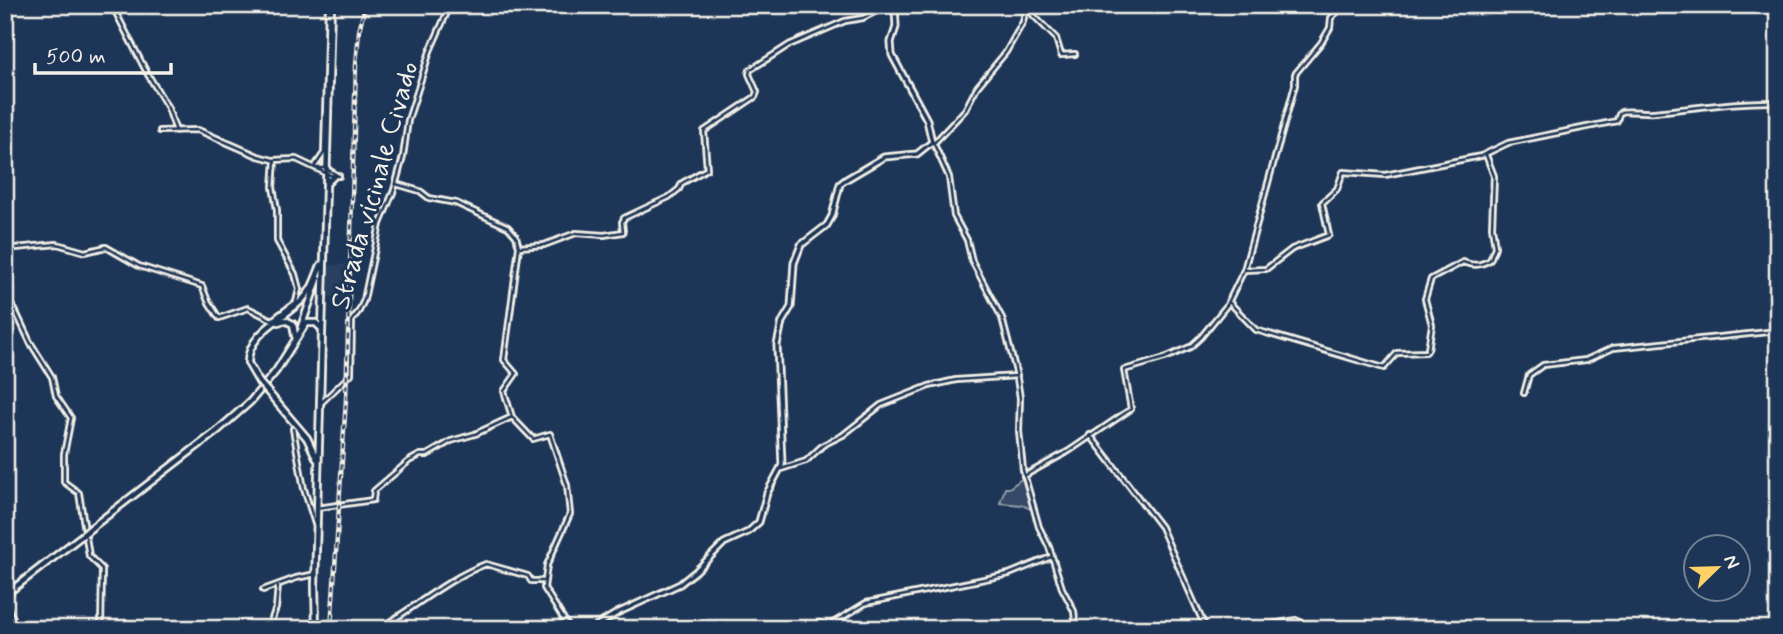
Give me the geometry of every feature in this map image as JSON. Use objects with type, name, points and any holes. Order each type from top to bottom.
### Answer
[{"type":"main road","points":[[316,629],[329,5]]},
{"type":"main road","points":[[327,160],[327,182]]},
{"type":"main road","points":[[295,340],[312,302],[324,243]]},
{"type":"main road","points":[[319,447],[296,428],[259,382],[249,366],[248,352],[255,340],[273,322],[306,296],[321,265]]},
{"type":"main road","points":[[273,322],[285,320],[293,324],[295,340]]},
{"type":"main road","points":[[6,596],[239,413],[265,385],[308,323],[316,323],[322,330]]},
{"type":"main road","points":[[296,428],[319,447]]},
{"type":"main road","points":[[307,435],[314,435],[319,430]]},
{"type":"main road","points":[[310,442],[318,463]]},
{"type":"street","points":[[102,5],[103,9],[114,9],[147,74],[168,108],[176,131]]},
{"type":"street","points":[[327,171],[324,153],[329,5]]},
{"type":"street","points":[[591,629],[617,613],[680,584],[724,543],[750,530],[759,522],[767,493],[781,469],[776,345],[782,322],[791,307],[794,289],[792,270],[799,248],[827,225],[832,217],[840,184],[884,158],[917,154],[933,143],[965,110],[977,88],[1006,52],[1031,5]]},
{"type":"street","points":[[1024,476],[1069,451],[1132,407],[1124,370],[1172,356],[1195,344],[1229,302],[1244,270],[1296,85],[1295,74],[1325,36],[1331,18],[1341,5]]},
{"type":"street","points":[[519,247],[542,246],[576,233],[604,235],[623,232],[624,218],[669,197],[680,189],[682,183],[707,169],[704,131],[755,96],[756,90],[749,74],[751,69],[789,44],[844,22],[892,7],[897,22],[892,55],[928,120],[933,143],[950,182],[954,216],[967,240],[972,261],[1000,311],[1017,376],[1024,476],[1062,588],[1074,611],[1076,629]]},
{"type":"street","name":"Strada vicinale Civado","points":[[320,404],[351,374],[352,320],[364,300],[380,224],[396,184],[412,107],[430,51],[449,8]]},
{"type":"street","points":[[1027,9],[1056,38],[1061,55],[1075,54]]},
{"type":"street","points":[[1244,270],[1268,268],[1292,248],[1328,236],[1322,203],[1337,188],[1343,172],[1385,175],[1486,154],[1508,143],[1617,121],[1623,111],[1645,113],[1732,102],[1778,102]]},
{"type":"street","points":[[160,131],[200,130],[258,156],[275,160],[296,159],[327,171]]},
{"type":"street","points":[[1229,302],[1256,330],[1384,368],[1397,353],[1403,351],[1420,354],[1428,351],[1432,325],[1425,299],[1431,279],[1463,262],[1474,266],[1488,261],[1495,247],[1492,227],[1494,176],[1486,154]]},
{"type":"street","points":[[5,249],[57,244],[85,253],[106,247],[135,265],[202,286],[218,317],[250,308],[273,322],[296,302],[299,289],[295,274],[277,242],[277,210],[273,187],[275,160]]},
{"type":"street","points":[[396,184],[420,191],[429,198],[456,203],[508,227],[516,236],[519,247],[504,360],[516,374],[504,391],[512,416],[533,439],[550,435],[569,491],[570,517],[547,565],[544,583],[547,596],[564,616],[570,629]]},
{"type":"street","points":[[5,298],[15,310],[30,342],[52,377],[56,396],[71,418],[64,454],[64,482],[79,493],[89,556],[102,569],[102,629]]},
{"type":"street","points":[[1524,393],[1529,375],[1543,365],[1586,360],[1613,348],[1778,331]]},
{"type":"street","points":[[781,469],[806,461],[823,445],[845,434],[881,405],[929,386],[956,380],[1017,376]]},
{"type":"street","points":[[317,508],[373,499],[374,491],[409,461],[512,416]]},
{"type":"street","points":[[296,428],[304,489],[317,529]]},
{"type":"street","points":[[1090,435],[1161,527],[1206,629]]},
{"type":"street","points":[[807,629],[819,622],[828,626],[866,603],[1009,574],[1052,557]]},
{"type":"street","points":[[378,629],[442,586],[486,564],[524,575],[531,581],[544,583]]},
{"type":"street","points":[[263,590],[316,574]]},
{"type":"street","points":[[268,629],[276,608],[278,586]]},
{"type":"street","points":[[6,596],[9,611],[19,629]]},
{"type":"street","points":[[1242,629],[1296,620],[1315,629]]},
{"type":"shaded area","points":[[348,264],[347,293],[342,293],[341,298],[328,297],[328,294],[324,294],[325,266]]},
{"type":"shaded area","points":[[1023,478],[1033,510],[1022,505],[1000,503],[1005,488]]},
{"type":"railway","points":[[331,629],[346,399],[356,65],[365,5]]}]
